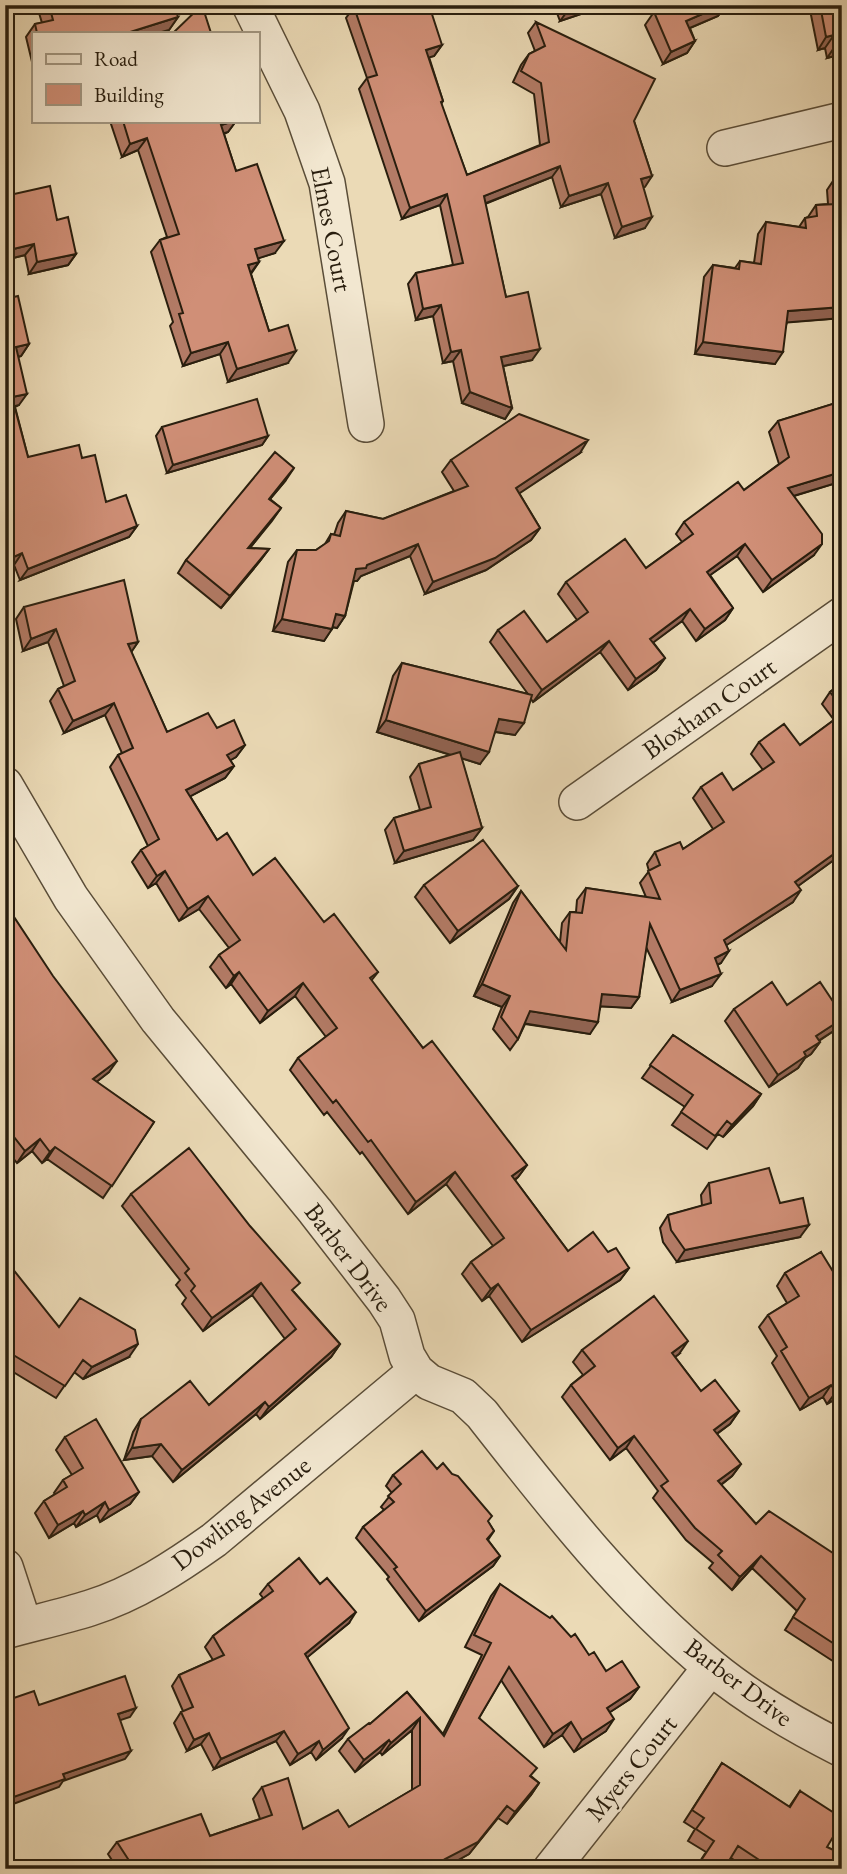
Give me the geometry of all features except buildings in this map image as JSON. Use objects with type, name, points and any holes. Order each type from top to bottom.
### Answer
[{"type":"street","name":"Elmes Court","points":[[250,5],[302,111],[327,183],[366,424]]},
{"type":"street","points":[[725,149],[842,120]]},
{"type":"street","name":"Bloxham Court","points":[[577,802],[842,615]]},
{"type":"street","name":"Barber Drive","points":[[5,785],[71,898],[158,1020],[378,1291],[397,1320],[407,1356],[416,1371],[429,1382],[463,1396],[482,1414],[589,1545],[651,1612],[711,1667],[807,1731],[842,1749]]},
{"type":"street","name":"Dowling Avenue","points":[[15,1628],[92,1608],[183,1563],[215,1540],[416,1371]]},
{"type":"street","points":[[5,1567],[15,1628]]},
{"type":"street","name":"Myers Court","points":[[551,1869],[711,1667]]}]
